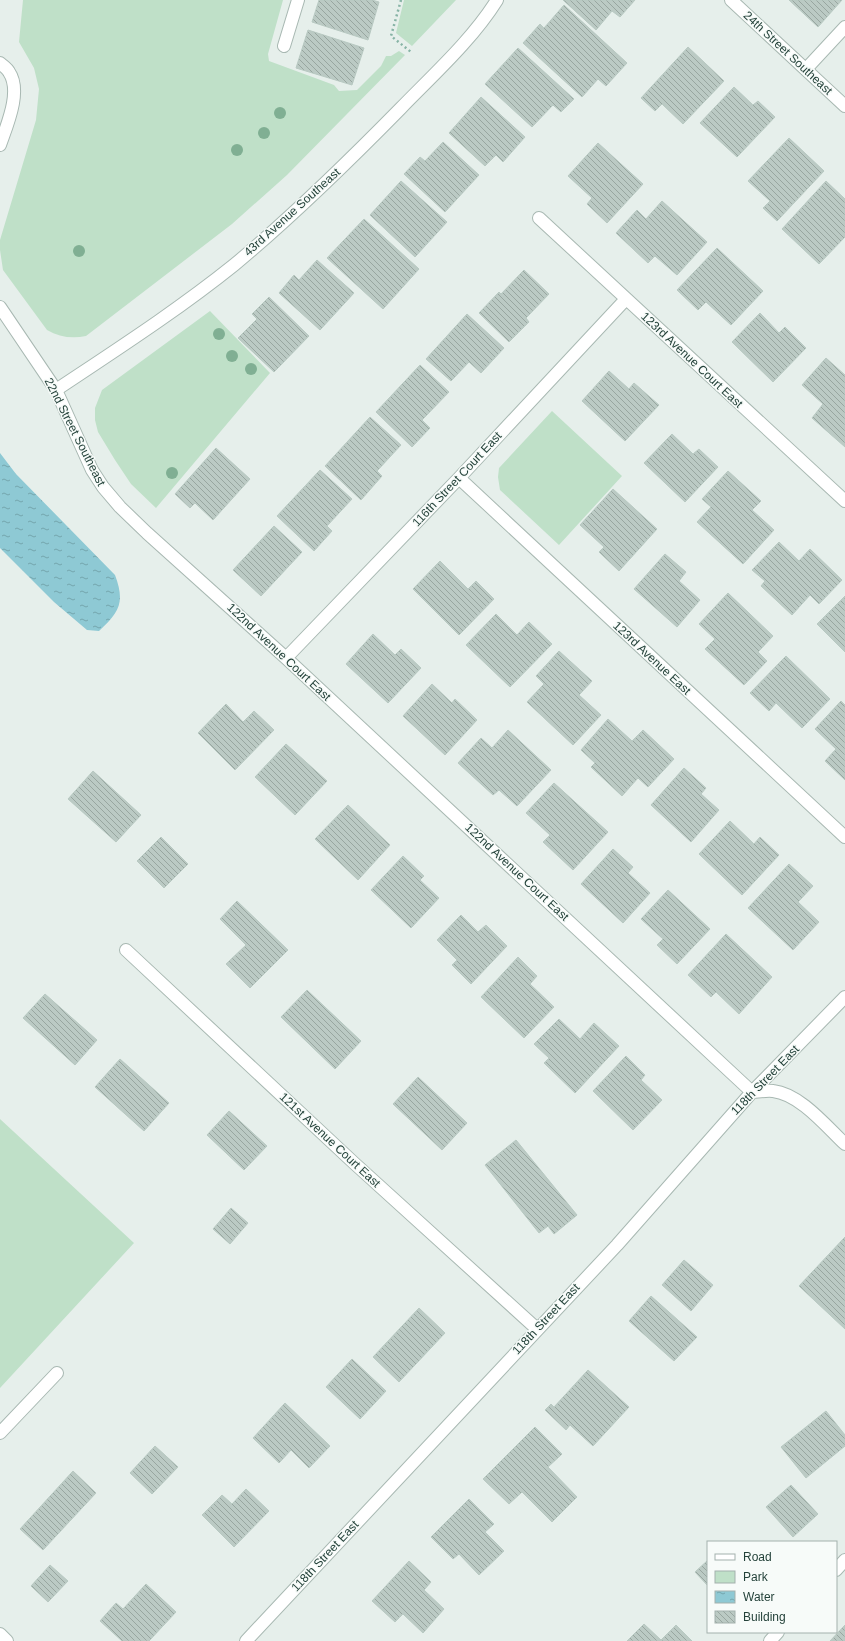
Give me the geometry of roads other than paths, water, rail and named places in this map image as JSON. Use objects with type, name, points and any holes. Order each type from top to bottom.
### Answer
[{"type":"street","points":[[284,46],[298,0]]},
{"type":"street","name":"43rd Avenue Southeast","points":[[56,390],[184,303],[234,264],[283,222],[340,170],[449,58],[490,11],[497,0]]},
{"type":"street","name":"24th Street Southeast","points":[[731,0],[845,106]]},
{"type":"street","points":[[806,69],[845,27]]},
{"type":"street","points":[[0,145],[12,107],[15,84],[5,67]]},
{"type":"street","name":"123rd Avenue Court East","points":[[540,218],[845,501]]},
{"type":"street","name":"116th Street Court East","points":[[286,658],[459,478],[626,299]]},
{"type":"street","name":"22nd Street Southeast","points":[[0,307],[56,390],[80,444],[103,487],[120,507],[147,533],[198,578]]},
{"type":"street","name":"123rd Avenue East","points":[[459,478],[845,837]]},
{"type":"street","name":"122nd Avenue Court East","points":[[198,578],[286,658],[752,1092]]},
{"type":"street","name":"121st Avenue Court East","points":[[126,950],[348,1157],[537,1329]]},
{"type":"street","name":"118th Street East","points":[[246,1641],[617,1245],[752,1092],[845,996]]},
{"type":"street","points":[[752,1092],[774,1091],[803,1104],[845,1144]]},
{"type":"street","points":[[0,1433],[57,1374]]},
{"type":"street","points":[[837,1569],[845,1560]]},
{"type":"street","points":[[770,1641],[777,1633]]},
{"type":"street","points":[[0,1634],[7,1641]]},
{"type":"water","points":[[0,453],[16,474],[115,575],[120,592],[119,606],[112,618],[99,631],[87,630],[54,602],[0,548]]}]
